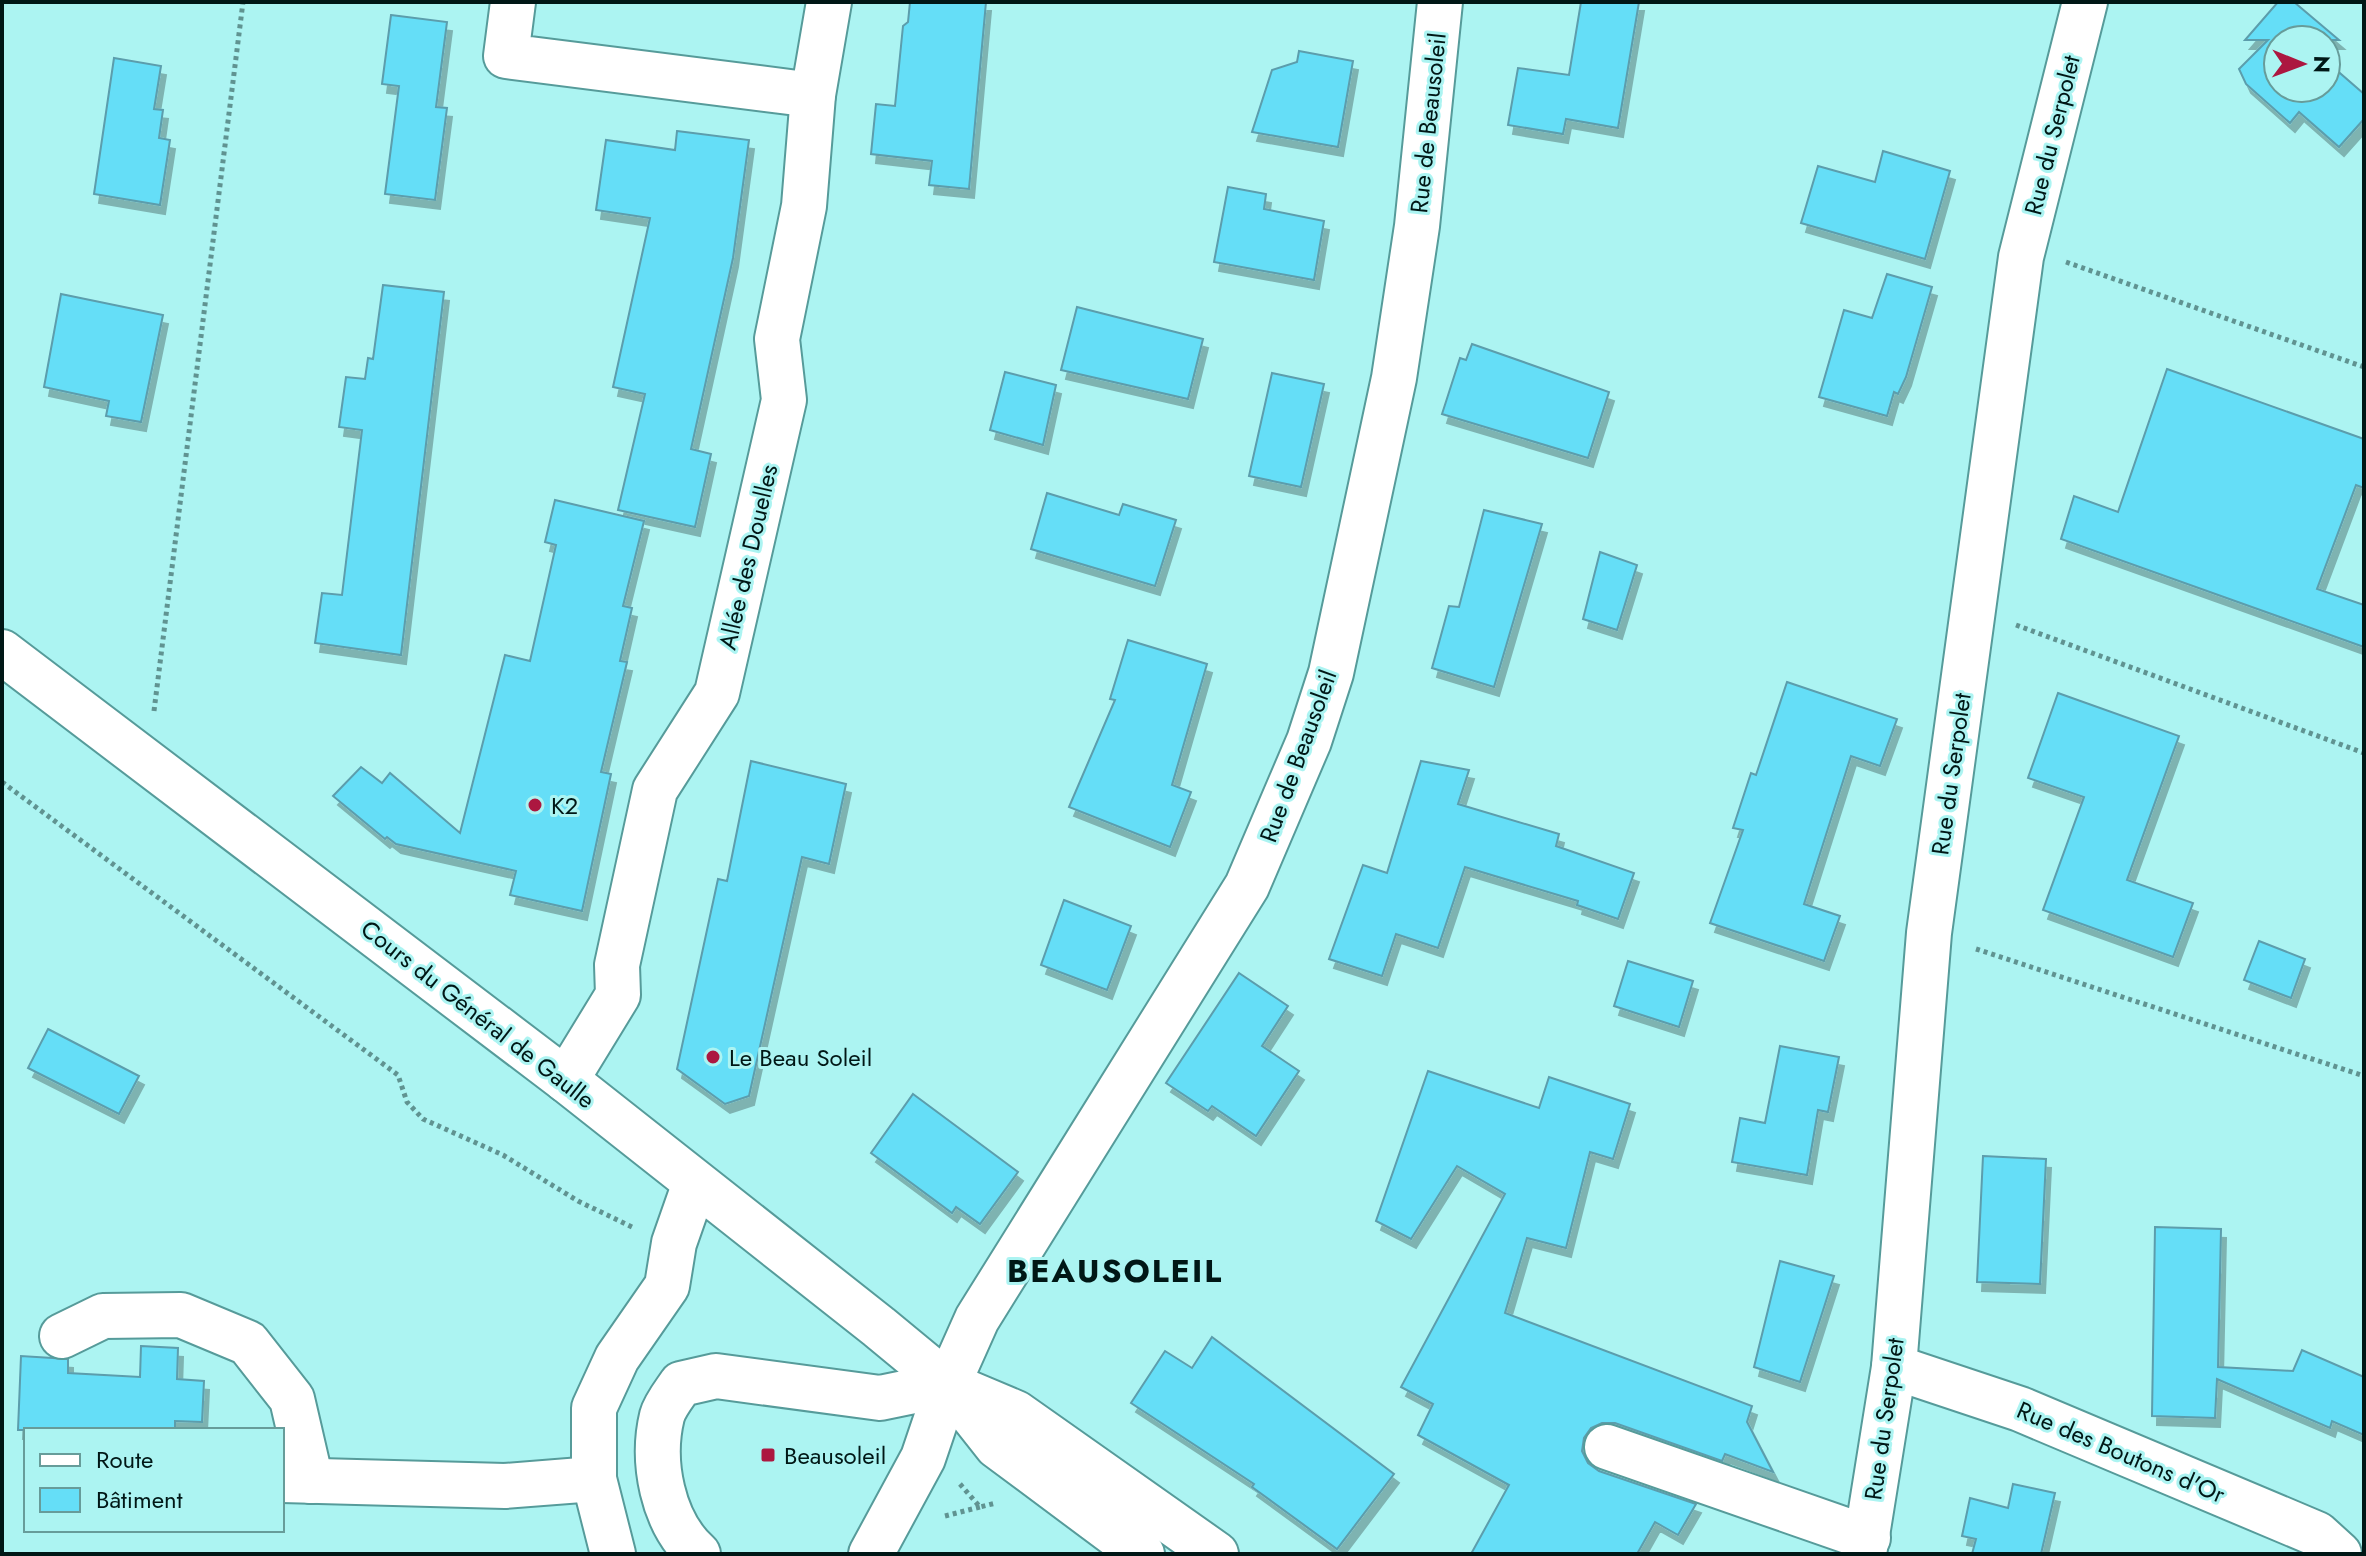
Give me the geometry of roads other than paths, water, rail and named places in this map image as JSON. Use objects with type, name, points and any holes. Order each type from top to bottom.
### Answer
[{"type":"street","points":[[513,2],[506,56],[813,95]]},
{"type":"street","name":"Allée des Douelles","points":[[566,1080],[618,995],[617,965],[655,790],[717,693],[784,400],[777,339],[804,206],[813,95],[829,2]]},
{"type":"street","name":"Rue de Beausoleil","points":[[871,1554],[923,1458],[948,1384],[977,1319],[1106,1117],[1247,886],[1309,741],[1331,673],[1394,378],[1417,226],[1440,2]]},
{"type":"street","name":"Rue du Serpolet","points":[[1866,1546],[1894,1367],[1929,933],[2021,257],[2085,2]]},
{"type":"street","name":"Cours du Général de Gaulle","points":[[2,652],[566,1080],[948,1384],[997,1446],[1142,1554]]},
{"type":"street","points":[[613,1554],[594,1479],[594,1408],[617,1358],[667,1286],[674,1243],[695,1183]]},
{"type":"street","points":[[62,1336],[103,1316],[181,1315],[248,1343],[292,1399],[297,1480],[505,1486],[594,1479]]},
{"type":"street","name":"Rue des Boutons d'Or","points":[[1894,1367],[2020,1409],[2317,1534],[2339,1554]]},
{"type":"street","points":[[698,1554],[687,1544],[667,1507],[656,1456],[663,1413],[681,1384],[716,1376],[880,1398],[948,1384],[1180,1554]]},
{"type":"street","name":"Cours du Général de Gaulle","points":[[948,1384],[1016,1413],[1216,1554]]},
{"type":"street","points":[[1607,1447],[1866,1546]]},
{"type":"place","name":"K2","points":[[535,805]]},
{"type":"place","name":"Le Beau Soleil","points":[[713,1057]]},
{"type":"place","name":"Beausoleil","points":[[768,1455]]},
{"type":"district","name":"BEAUSOLEIL","points":[[1115,1271]]}]
